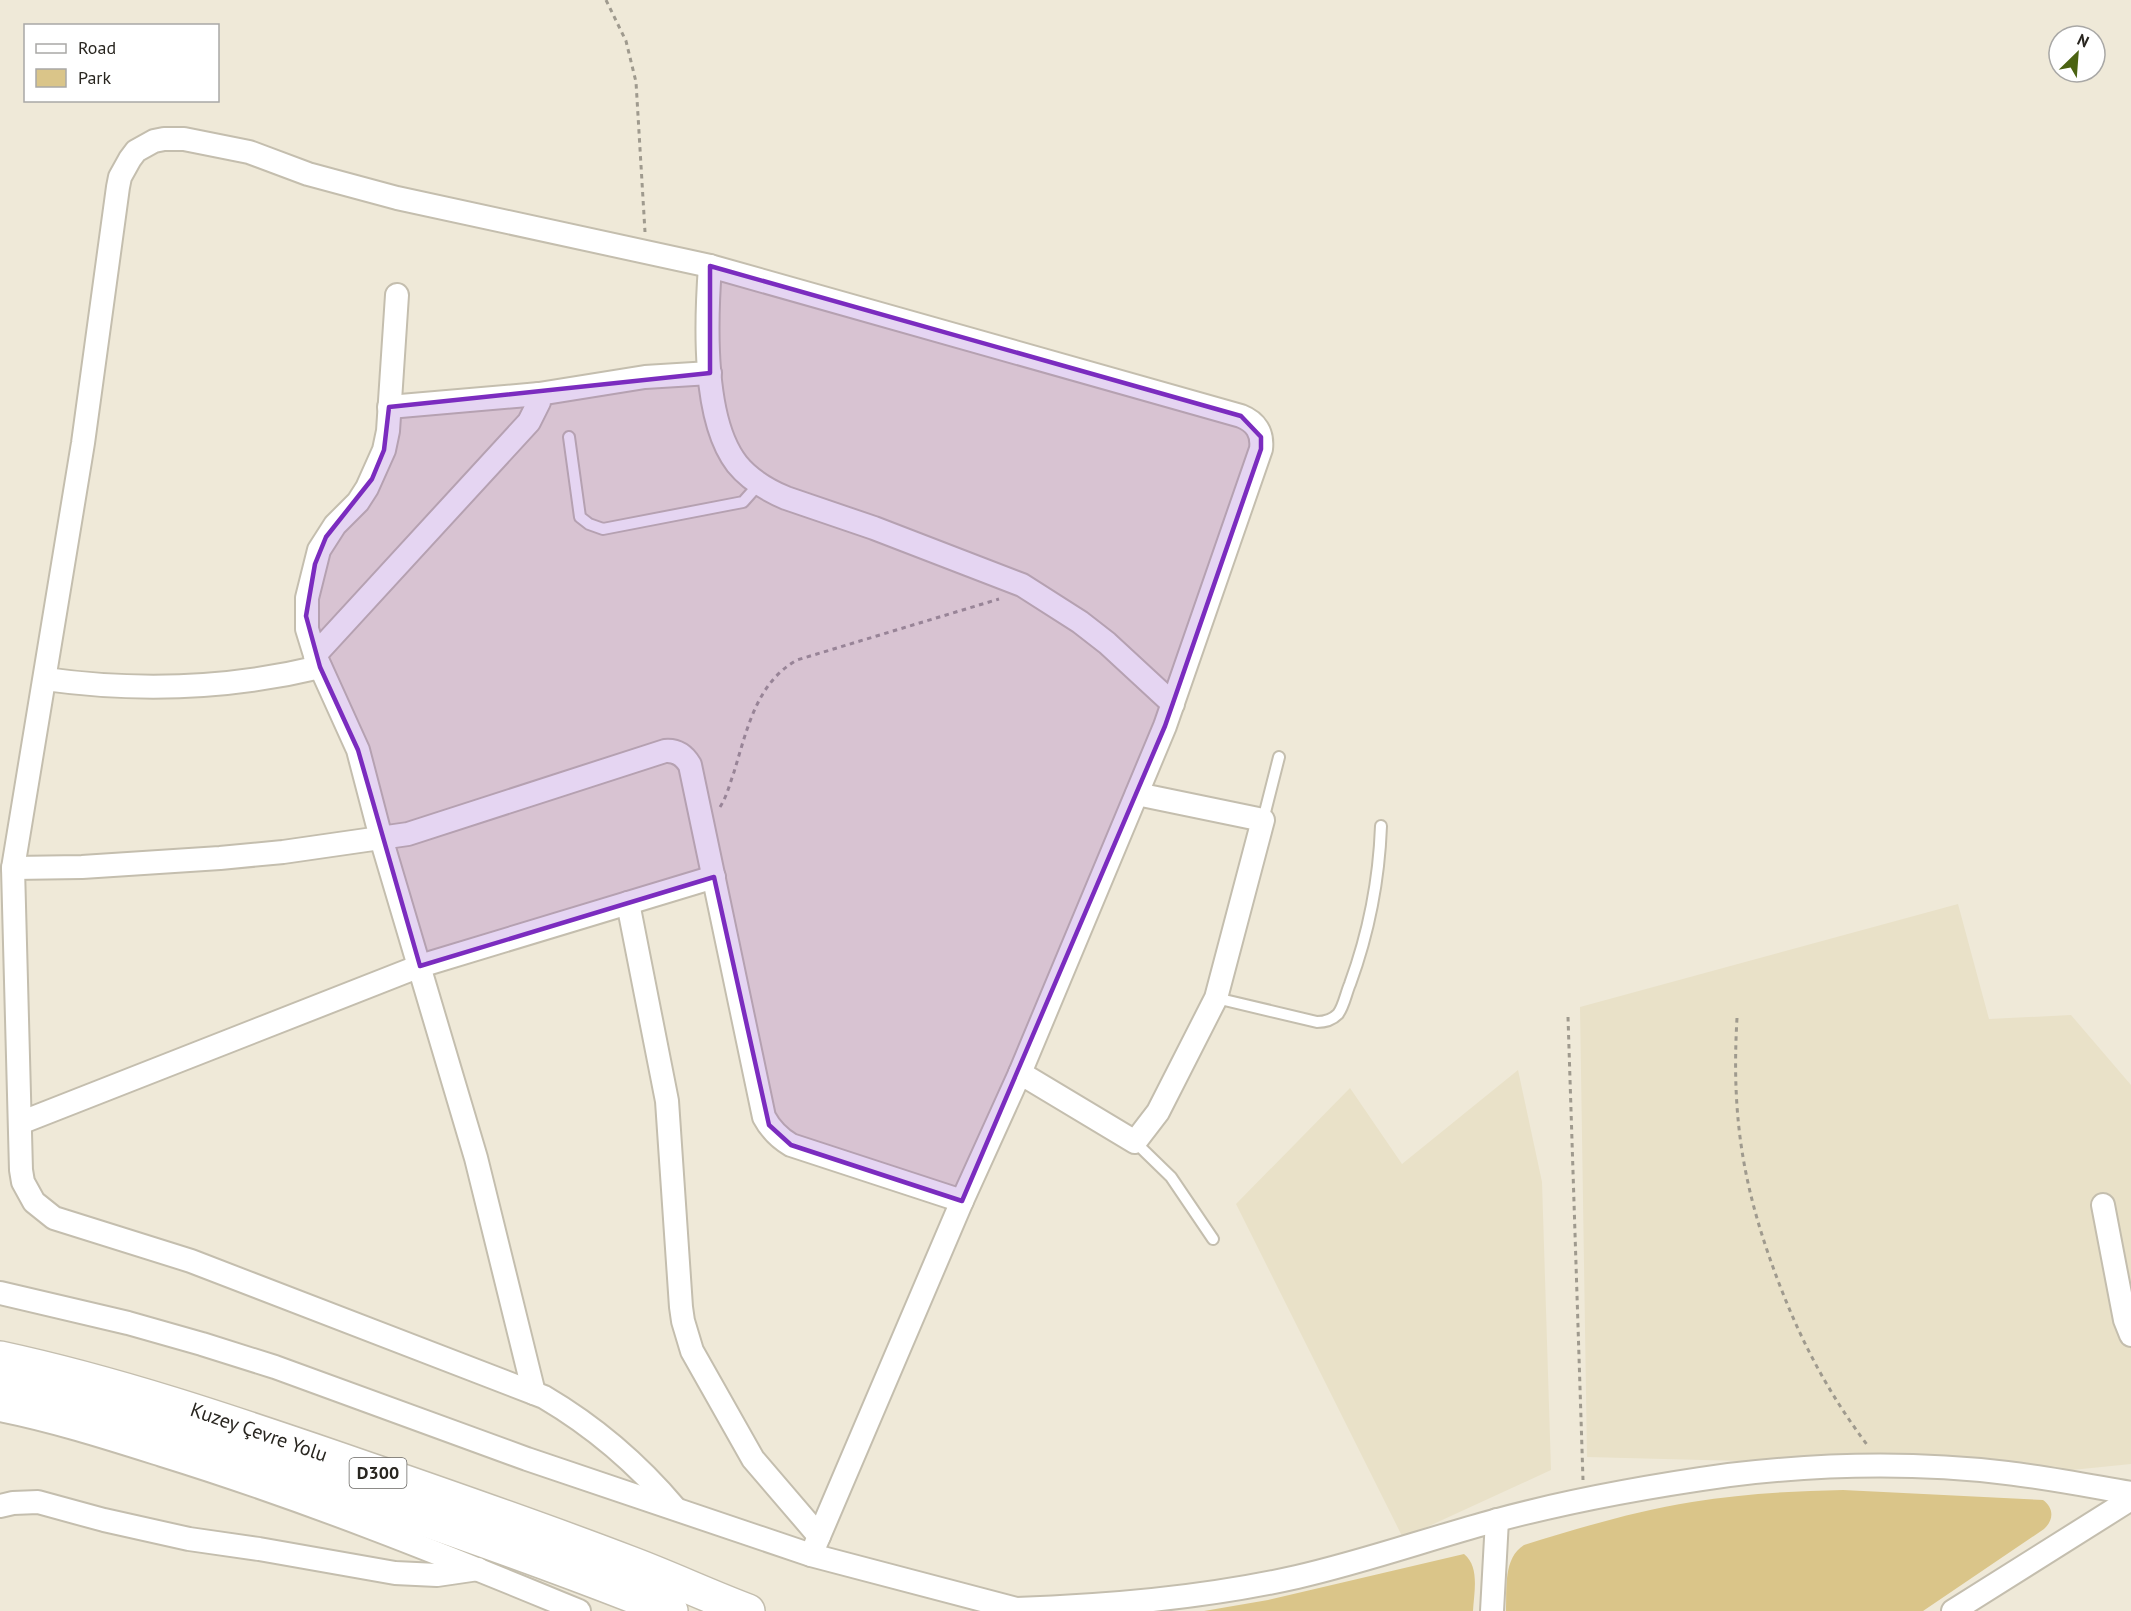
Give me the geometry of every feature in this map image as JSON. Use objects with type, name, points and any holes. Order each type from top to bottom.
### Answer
[{"type":"highway","name":"Kuzey Çevre Yolu","points":[[0,1358],[39,1366],[154,1398],[264,1434],[534,1527],[748,1611]]},
{"type":"highway","name":"Kuzey Çevre Yolu","points":[[0,1390],[133,1424],[255,1462],[513,1550],[671,1611]]},
{"type":"street","points":[[675,1508],[641,1469],[614,1445],[571,1413],[534,1393],[191,1261],[54,1218],[34,1202],[23,1182],[14,868],[83,443],[118,187],[124,167],[136,151],[145,145],[164,138],[174,138],[249,152],[308,174],[385,195],[710,266],[1241,416],[1254,424],[1261,437],[1261,449],[1173,704],[1137,794],[1020,1073],[962,1201],[815,1545]]},
{"type":"street","points":[[710,266],[707,319],[710,373],[723,440],[737,464],[759,484],[786,498],[884,532],[1022,585],[1080,622],[1107,643],[1173,704]]},
{"type":"street","points":[[397,295],[388,431],[384,450],[372,479],[358,502],[326,537],[315,564],[307,598],[306,616],[310,642],[358,750],[381,838],[476,1158],[534,1393]]},
{"type":"street","points":[[389,407],[539,394],[645,376],[710,373]]},
{"type":"street","points":[[45,679],[114,687],[183,687],[254,681],[318,661],[528,422],[539,402],[539,394]]},
{"type":"street","points":[[14,868],[82,867],[220,858],[283,852],[408,834],[670,750],[682,755],[690,765],[764,1117],[769,1125],[781,1139],[791,1145],[962,1201]]},
{"type":"street","points":[[1020,1073],[1135,1142],[1158,1112],[1216,998],[1263,820],[1137,794]]},
{"type":"street","points":[[20,1123],[420,966],[714,878]]},
{"type":"street","points":[[628,903],[667,1101],[681,1307],[686,1335],[700,1365],[753,1459],[815,1545]]},
{"type":"street","points":[[2103,1205],[2125,1320],[2131,1335]]},
{"type":"street","points":[[0,1293],[128,1323],[275,1367],[527,1459],[675,1508],[815,1545],[1019,1610],[1136,1603],[1256,1585],[1338,1566],[1497,1520],[1583,1501],[1730,1475],[1789,1470],[1886,1467],[2007,1473],[2131,1493]]},
{"type":"street","points":[[0,1410],[74,1427],[225,1474],[390,1534],[478,1569],[567,1609]]},
{"type":"street","points":[[1953,1611],[2131,1499]]},
{"type":"street","points":[[0,1506],[19,1502],[38,1502],[189,1539],[269,1550],[395,1573],[437,1575],[478,1569]]},
{"type":"street","points":[[1492,1611],[1497,1520]]},
{"type":"lane","points":[[569,437],[580,517],[596,528],[603,529],[743,502],[759,484]]},
{"type":"lane","points":[[1263,820],[1280,757]]},
{"type":"lane","points":[[1216,998],[1317,1022],[1328,1021],[1337,1014],[1357,964],[1373,906],[1381,826]]},
{"type":"lane","points":[[1135,1142],[1171,1177],[1213,1239]]},
{"type":"path","points":[[606,0],[626,41],[636,82],[646,252]]},
{"type":"path","points":[[703,825],[716,813],[723,802],[756,705],[772,681],[790,664],[1003,597],[1022,585]]},
{"type":"path","points":[[1568,1017],[1583,1501]]},
{"type":"path","points":[[1737,1018],[1735,1057],[1738,1133],[1744,1171],[1759,1231],[1793,1320],[1822,1379],[1854,1427],[1886,1467]]},
{"type":"highlighted area","points":[[710,266],[1241,416],[1261,437],[1261,449],[1165,726],[962,1201],[791,1145],[769,1125],[714,877],[420,966],[358,750],[320,667],[306,616],[315,564],[326,537],[372,479],[384,450],[389,407],[710,373]]},
{"type":"shaded area","points":[[1958,904],[1989,1019],[2071,1015],[2131,1085],[2131,1464],[2052,1472],[1896,1465],[1587,1457],[1580,1007]]},
{"type":"shaded area","points":[[1518,1070],[1542,1182],[1551,1470],[1403,1538],[1236,1204],[1350,1088],[1402,1164]]},
{"type":"green space","points":[[1843,1490],[2043,1500],[2051,1510],[2051,1518],[2044,1529],[1923,1611],[1506,1611],[1509,1566],[1517,1551],[1524,1545],[1628,1515],[1692,1502],[1767,1493]]},
{"type":"green space","points":[[1464,1554],[1469,1559],[1474,1573],[1473,1611],[1204,1611],[1268,1600]]}]
